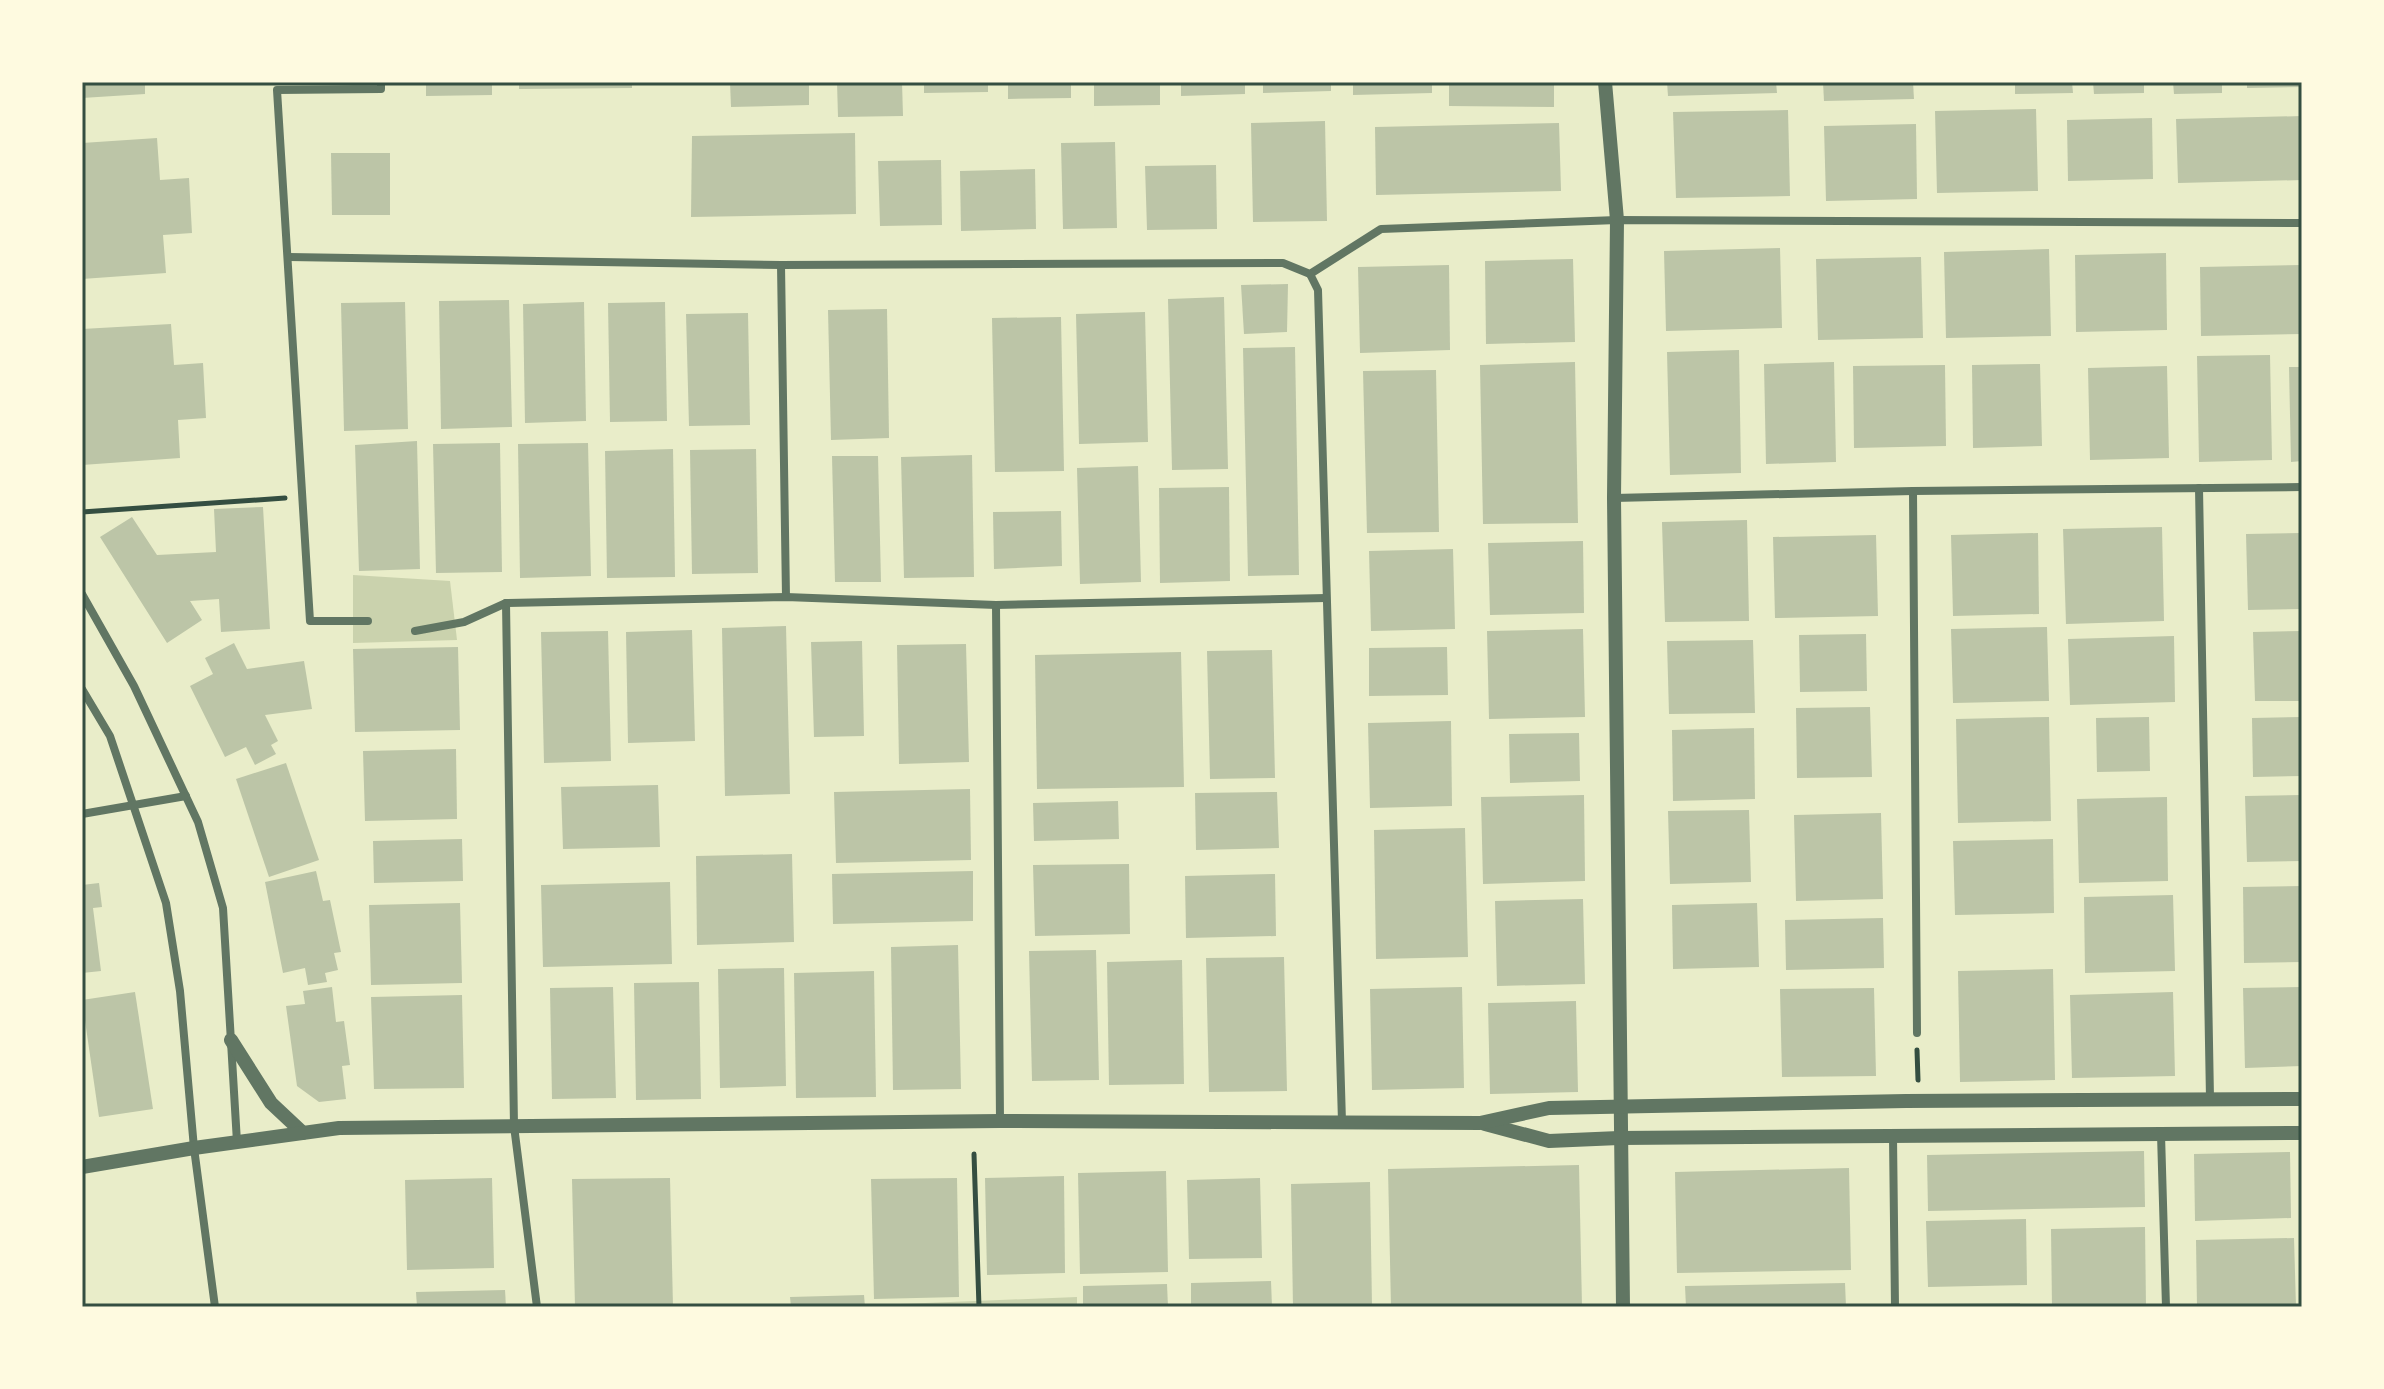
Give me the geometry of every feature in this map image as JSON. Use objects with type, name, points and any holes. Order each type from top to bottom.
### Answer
[{"type":"street","points":[[368,621],[310,621],[277,90],[381,89],[381,82]]},
{"type":"street","points":[[1605,82],[1617,220],[1614,498],[1623,1307]]},
{"type":"street","points":[[1310,274],[1381,229],[1617,220],[2302,223]]},
{"type":"street","points":[[289,257],[781,265],[1283,263],[1310,274],[1318,290],[1342,1122]]},
{"type":"street","points":[[781,265],[786,597]]},
{"type":"street","points":[[1614,498],[2302,487]]},
{"type":"street","points":[[2199,488],[2210,1098]]},
{"type":"street","points":[[1913,491],[1917,1033]]},
{"type":"street","points":[[82,594],[134,686],[198,822],[223,908],[237,1143]]},
{"type":"street","points":[[415,631],[464,622],[506,603],[786,597],[996,605],[1326,598]]},
{"type":"street","points":[[506,603],[514,1126],[537,1307]]},
{"type":"street","points":[[996,605],[1000,1121]]},
{"type":"street","points":[[82,689],[110,736],[166,903],[180,991],[194,1148],[215,1307]]},
{"type":"street","points":[[82,814],[186,796]]},
{"type":"street","points":[[231,1040],[271,1103],[303,1133]]},
{"type":"street","points":[[82,1167],[339,1128],[1000,1121],[1480,1123],[1549,1108],[1919,1101],[2302,1099]]},
{"type":"street","points":[[1480,1123],[1549,1141],[2302,1133]]},
{"type":"street","points":[[2161,1134],[2166,1307]]},
{"type":"street","points":[[1893,1137],[1895,1307]]},
{"type":"path","points":[[82,512],[302,497]]},
{"type":"path","points":[[1917,1033],[1919,1101]]},
{"type":"path","points":[[974,1154],[979,1307]]},
{"type":"green space","points":[[353,575],[450,581],[457,640],[353,643]]},
{"type":"green space","points":[[1077,1297],[1077,1307],[876,1307],[876,1305]]},
{"type":"building","points":[[82,82],[145,82],[145,94],[82,98]]},
{"type":"building","points":[[426,82],[492,82],[492,95],[426,96]]},
{"type":"building","points":[[519,82],[632,82],[632,88],[519,89]]},
{"type":"building","points":[[730,82],[809,82],[809,105],[731,107]]},
{"type":"building","points":[[837,82],[902,82],[903,116],[838,117]]},
{"type":"building","points":[[924,82],[988,82],[988,92],[924,93]]},
{"type":"building","points":[[1008,82],[1071,82],[1071,98],[1008,99]]},
{"type":"building","points":[[1094,82],[1160,82],[1160,105],[1094,106]]},
{"type":"building","points":[[1181,82],[1245,82],[1245,94],[1181,96]]},
{"type":"building","points":[[1263,82],[1331,82],[1331,91],[1263,93]]},
{"type":"building","points":[[1353,82],[1432,82],[1432,93],[1353,95]]},
{"type":"building","points":[[1449,82],[1554,82],[1554,107],[1449,106]]},
{"type":"building","points":[[1667,82],[1776,82],[1777,93],[1668,96]]},
{"type":"building","points":[[1823,82],[1913,82],[1914,99],[1824,101]]},
{"type":"building","points":[[2015,82],[2072,82],[2073,93],[2015,94]]},
{"type":"building","points":[[2093,82],[2144,82],[2144,93],[2094,94]]},
{"type":"building","points":[[2173,82],[2222,82],[2222,93],[2174,94]]},
{"type":"building","points":[[2247,82],[2302,82],[2302,87],[2247,88]]},
{"type":"building","points":[[2036,109],[2038,191],[1937,193],[1935,111]]},
{"type":"building","points":[[1788,110],[1790,196],[1676,198],[1673,112]]},
{"type":"building","points":[[2302,116],[2302,180],[2178,183],[2176,119]]},
{"type":"building","points":[[2152,118],[2153,179],[2068,181],[2067,120]]},
{"type":"building","points":[[1325,121],[1327,221],[1253,222],[1251,123]]},
{"type":"building","points":[[1559,123],[1561,191],[1376,195],[1375,127]]},
{"type":"building","points":[[1916,124],[1917,199],[1826,201],[1824,126]]},
{"type":"building","points":[[855,133],[856,214],[691,217],[692,136]]},
{"type":"building","points":[[157,138],[160,180],[189,178],[192,233],[163,235],[166,273],[82,279],[82,143]]},
{"type":"building","points":[[1115,142],[1117,228],[1063,229],[1061,143]]},
{"type":"building","points":[[331,153],[390,153],[390,215],[332,215]]},
{"type":"building","points":[[941,160],[942,225],[880,226],[878,161]]},
{"type":"building","points":[[1216,165],[1217,229],[1147,230],[1145,166]]},
{"type":"building","points":[[1035,169],[1036,229],[961,231],[960,171]]},
{"type":"building","points":[[1780,248],[1782,328],[1666,331],[1664,251]]},
{"type":"building","points":[[2049,249],[2051,336],[1946,338],[1944,252]]},
{"type":"building","points":[[2166,253],[2167,330],[2076,332],[2075,255]]},
{"type":"building","points":[[1921,257],[1923,338],[1818,340],[1816,259]]},
{"type":"building","points":[[1573,259],[1575,342],[1486,344],[1485,261]]},
{"type":"building","points":[[1449,265],[1450,350],[1360,353],[1358,267]]},
{"type":"building","points":[[2302,265],[2302,334],[2201,336],[2200,267]]},
{"type":"building","points":[[1288,284],[1287,332],[1244,334],[1241,285]]},
{"type":"building","points":[[1224,297],[1228,469],[1172,470],[1168,299]]},
{"type":"building","points":[[509,300],[512,427],[441,429],[439,301]]},
{"type":"building","points":[[405,302],[408,429],[344,431],[341,303]]},
{"type":"building","points":[[584,302],[586,421],[525,423],[523,304]]},
{"type":"building","points":[[665,302],[667,421],[610,422],[608,303]]},
{"type":"building","points":[[887,309],[889,438],[831,440],[828,310]]},
{"type":"building","points":[[1145,312],[1148,442],[1079,444],[1076,314]]},
{"type":"building","points":[[748,313],[750,425],[689,426],[686,314]]},
{"type":"building","points":[[1061,317],[1064,471],[995,472],[992,318]]},
{"type":"building","points":[[171,324],[174,365],[203,363],[206,418],[178,420],[180,458],[82,465],[82,329]]},
{"type":"building","points":[[1295,347],[1299,575],[1248,576],[1243,348]]},
{"type":"building","points":[[1739,350],[1741,473],[1670,475],[1667,352]]},
{"type":"building","points":[[2270,355],[2272,460],[2199,462],[2197,356]]},
{"type":"building","points":[[1575,362],[1578,523],[1483,524],[1480,365]]},
{"type":"building","points":[[1834,362],[1836,462],[1766,464],[1764,364]]},
{"type":"building","points":[[2040,364],[2042,446],[1973,448],[1972,365]]},
{"type":"building","points":[[1945,365],[1946,446],[1854,448],[1853,366]]},
{"type":"building","points":[[2167,366],[2169,458],[2090,460],[2088,368]]},
{"type":"building","points":[[2289,367],[2302,367],[2302,461],[2291,462]]},
{"type":"building","points":[[1436,370],[1439,532],[1367,533],[1363,371]]},
{"type":"building","points":[[417,441],[420,569],[359,571],[355,445]]},
{"type":"building","points":[[500,443],[502,572],[436,573],[433,444]]},
{"type":"building","points":[[588,443],[591,576],[520,578],[518,444]]},
{"type":"building","points":[[673,449],[675,577],[607,578],[605,451]]},
{"type":"building","points":[[756,449],[758,573],[692,574],[690,450]]},
{"type":"building","points":[[972,455],[974,577],[904,578],[901,457]]},
{"type":"building","points":[[832,456],[878,456],[881,582],[835,582]]},
{"type":"building","points":[[1138,466],[1141,582],[1080,584],[1077,468]]},
{"type":"building","points":[[1229,487],[1230,581],[1160,583],[1159,488]]},
{"type":"building","points":[[263,507],[270,629],[221,632],[219,599],[190,601],[202,620],[167,643],[100,537],[132,517],[157,555],[216,552],[214,509]]},
{"type":"building","points":[[1061,511],[1062,566],[994,569],[993,512]]},
{"type":"building","points":[[1747,520],[1749,621],[1665,622],[1662,522]]},
{"type":"building","points":[[2162,527],[2164,621],[2066,624],[2063,529]]},
{"type":"building","points":[[2038,533],[2039,614],[1953,616],[1951,535]]},
{"type":"building","points":[[2302,533],[2302,609],[2248,610],[2246,534]]},
{"type":"building","points":[[1876,535],[1878,616],[1775,618],[1773,537]]},
{"type":"building","points":[[1583,541],[1584,613],[1490,615],[1488,543]]},
{"type":"building","points":[[1453,549],[1455,629],[1371,631],[1369,551]]},
{"type":"building","points":[[786,626],[790,794],[725,796],[722,628]]},
{"type":"building","points":[[2047,627],[2049,701],[1953,703],[1951,629]]},
{"type":"building","points":[[1583,629],[1585,717],[1489,719],[1487,631]]},
{"type":"building","points":[[692,630],[695,741],[628,743],[626,632]]},
{"type":"building","points":[[608,631],[611,761],[544,763],[541,632]]},
{"type":"building","points":[[2302,631],[2302,701],[2255,701],[2253,632]]},
{"type":"building","points":[[1866,634],[1867,691],[1800,692],[1799,635]]},
{"type":"building","points":[[2174,636],[2175,702],[2070,705],[2068,639]]},
{"type":"building","points":[[1753,640],[1755,713],[1669,714],[1667,641]]},
{"type":"building","points":[[862,641],[864,736],[814,737],[811,642]]},
{"type":"building","points":[[234,643],[247,669],[304,661],[312,709],[265,715],[278,741],[271,745],[276,754],[255,765],[246,747],[225,757],[190,686],[213,674],[205,658]]},
{"type":"building","points":[[966,644],[969,762],[899,764],[897,645]]},
{"type":"building","points":[[458,647],[460,730],[355,732],[353,649]]},
{"type":"building","points":[[1447,647],[1448,695],[1369,696],[1369,648]]},
{"type":"building","points":[[1272,650],[1275,778],[1210,779],[1207,651]]},
{"type":"building","points":[[1181,652],[1184,787],[1037,789],[1035,655]]},
{"type":"building","points":[[1870,707],[1872,777],[1797,778],[1796,708]]},
{"type":"building","points":[[2049,717],[2051,821],[1958,823],[1956,719]]},
{"type":"building","points":[[2149,717],[2150,771],[2097,772],[2096,718]]},
{"type":"building","points":[[2302,717],[2302,776],[2253,777],[2252,718]]},
{"type":"building","points":[[1451,721],[1452,806],[1370,808],[1368,723]]},
{"type":"building","points":[[1754,728],[1755,799],[1673,801],[1672,730]]},
{"type":"building","points":[[1579,733],[1580,781],[1510,783],[1509,734]]},
{"type":"building","points":[[456,749],[457,819],[365,821],[363,751]]},
{"type":"building","points":[[286,763],[319,860],[269,877],[236,779]]},
{"type":"building","points":[[658,785],[660,847],[563,849],[561,787]]},
{"type":"building","points":[[970,789],[971,860],[836,863],[834,792]]},
{"type":"building","points":[[1277,792],[1279,848],[1196,850],[1195,793]]},
{"type":"building","points":[[1584,795],[1585,881],[1483,884],[1481,797]]},
{"type":"building","points":[[2302,795],[2302,861],[2247,862],[2245,796]]},
{"type":"building","points":[[2167,797],[2168,881],[2079,883],[2077,799]]},
{"type":"building","points":[[1118,801],[1119,839],[1034,841],[1033,803]]},
{"type":"building","points":[[1749,810],[1751,882],[1670,884],[1668,811]]},
{"type":"building","points":[[1881,813],[1883,899],[1796,901],[1794,815]]},
{"type":"building","points":[[1465,828],[1468,957],[1376,959],[1374,830]]},
{"type":"building","points":[[462,839],[463,881],[374,883],[373,841]]},
{"type":"building","points":[[2053,839],[2054,913],[1955,915],[1953,841]]},
{"type":"building","points":[[792,854],[794,942],[697,945],[696,856]]},
{"type":"building","points":[[1129,864],[1130,934],[1035,936],[1033,865]]},
{"type":"building","points":[[316,871],[323,901],[330,900],[341,952],[334,953],[338,970],[325,973],[327,982],[308,985],[305,968],[283,973],[265,882]]},
{"type":"building","points":[[973,871],[973,921],[833,924],[832,874]]},
{"type":"building","points":[[1275,874],[1276,936],[1186,938],[1185,876]]},
{"type":"building","points":[[670,882],[672,964],[543,967],[541,885]]},
{"type":"building","points":[[99,883],[102,907],[93,908],[101,971],[82,973],[82,885]]},
{"type":"building","points":[[2302,886],[2302,962],[2244,963],[2243,887]]},
{"type":"building","points":[[2173,895],[2175,971],[2085,973],[2084,897]]},
{"type":"building","points":[[1583,899],[1585,984],[1497,986],[1495,901]]},
{"type":"building","points":[[460,903],[462,983],[371,985],[369,905]]},
{"type":"building","points":[[1757,903],[1759,967],[1673,969],[1672,905]]},
{"type":"building","points":[[1883,918],[1884,968],[1786,970],[1785,920]]},
{"type":"building","points":[[958,945],[961,1089],[893,1090],[891,947]]},
{"type":"building","points":[[1096,950],[1099,1080],[1032,1081],[1029,951]]},
{"type":"building","points":[[1284,957],[1287,1091],[1209,1092],[1206,958]]},
{"type":"building","points":[[1182,960],[1184,1084],[1109,1085],[1107,962]]},
{"type":"building","points":[[784,968],[786,1086],[720,1088],[718,969]]},
{"type":"building","points":[[2053,969],[2055,1080],[1960,1082],[1958,971]]},
{"type":"building","points":[[874,971],[876,1097],[796,1098],[794,973]]},
{"type":"building","points":[[699,982],[701,1099],[636,1100],[634,983]]},
{"type":"building","points":[[332,987],[336,1022],[344,1021],[350,1065],[342,1066],[346,1099],[319,1102],[297,1086],[286,1006],[305,1004],[303,991]]},
{"type":"building","points":[[613,987],[616,1098],[552,1099],[550,988]]},
{"type":"building","points":[[1462,987],[1464,1088],[1372,1090],[1370,989]]},
{"type":"building","points":[[2302,987],[2302,1066],[2245,1068],[2243,988]]},
{"type":"building","points":[[1874,988],[1876,1076],[1782,1077],[1780,989]]},
{"type":"building","points":[[135,992],[153,1109],[99,1117],[82,1000]]},
{"type":"building","points":[[2173,992],[2175,1076],[2072,1078],[2070,995]]},
{"type":"building","points":[[462,995],[464,1088],[374,1089],[371,997]]},
{"type":"building","points":[[1576,1001],[1578,1092],[1490,1094],[1488,1003]]},
{"type":"building","points":[[2144,1151],[2145,1207],[1928,1211],[1927,1155]]},
{"type":"building","points":[[2290,1152],[2291,1218],[2195,1221],[2194,1154]]},
{"type":"building","points":[[1579,1165],[1582,1307],[1391,1307],[1388,1169]]},
{"type":"building","points":[[1849,1168],[1851,1270],[1677,1273],[1675,1172]]},
{"type":"building","points":[[1166,1171],[1168,1272],[1080,1274],[1078,1173]]},
{"type":"building","points":[[1064,1176],[1065,1273],[987,1275],[985,1178]]},
{"type":"building","points":[[492,1178],[494,1268],[407,1270],[405,1180]]},
{"type":"building","points":[[670,1178],[673,1307],[575,1307],[572,1179]]},
{"type":"building","points":[[957,1178],[959,1297],[874,1299],[871,1179]]},
{"type":"building","points":[[1260,1178],[1262,1258],[1189,1259],[1187,1180]]},
{"type":"building","points":[[1370,1182],[1372,1307],[1293,1307],[1291,1184]]},
{"type":"building","points":[[2026,1219],[2027,1285],[1928,1287],[1926,1221]]},
{"type":"building","points":[[2145,1227],[2146,1307],[2052,1307],[2051,1229]]},
{"type":"building","points":[[2294,1238],[2296,1307],[2197,1307],[2196,1240]]},
{"type":"building","points":[[1271,1281],[1272,1307],[1191,1307],[1191,1283]]},
{"type":"building","points":[[1845,1283],[1846,1307],[1686,1307],[1685,1286]]},
{"type":"building","points":[[1167,1284],[1168,1307],[1083,1307],[1083,1286]]},
{"type":"building","points":[[505,1290],[506,1307],[417,1307],[416,1292]]},
{"type":"building","points":[[864,1295],[865,1307],[791,1307],[790,1297]]},
{"type":"building","points":[[2020,1303],[2020,1307],[1933,1307],[1933,1304]]}]
